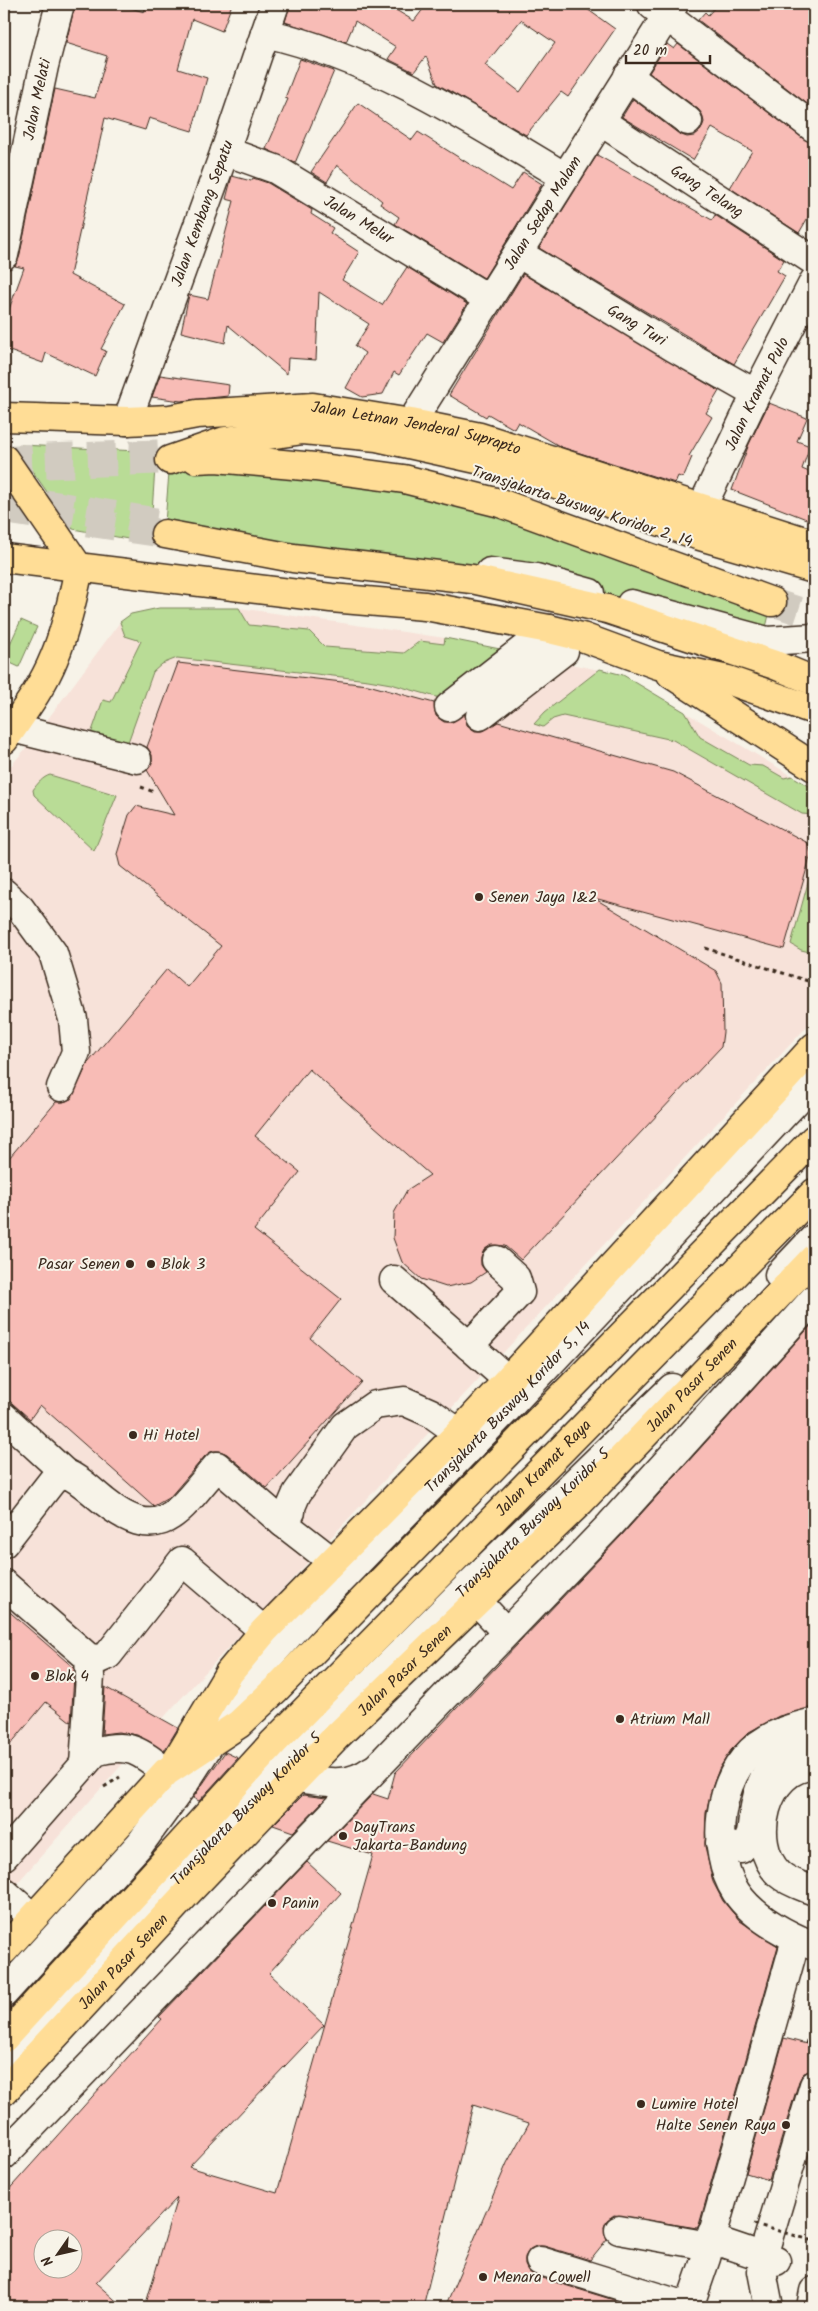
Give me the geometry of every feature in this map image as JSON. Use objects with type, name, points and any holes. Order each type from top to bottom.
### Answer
[{"type":"main road","name":"Jalan Letnan Jenderal Suprapto","points":[[4,417],[127,421],[170,419],[197,414],[313,407],[411,423],[480,437],[814,544]]},
{"type":"main road","name":"Jalan Letnan Jenderal Suprapto","points":[[772,602],[500,503],[404,479],[315,467],[170,456],[225,441],[303,430],[377,437],[504,465],[697,535],[814,569]]},
{"type":"main road","points":[[4,459],[79,568],[68,616],[54,658],[33,699],[8,734]]},
{"type":"main road","points":[[165,529],[293,558],[472,579],[598,607],[775,665],[814,681]]},
{"type":"main road","points":[[4,558],[331,598],[425,606],[556,640],[582,637],[658,665],[728,680],[814,710]]},
{"type":"main road","points":[[658,665],[814,767]]},
{"type":"main road","points":[[6,1942],[33,1918],[170,1769],[229,1673],[264,1631],[459,1433],[814,1047]]},
{"type":"main road","points":[[170,1769],[239,1724],[276,1688],[814,1138]]},
{"type":"main road","name":"Jalan Kramat Raya","points":[[4,2038],[274,1742],[814,1194]]},
{"type":"main road","name":"Jalan Pasar Senen","points":[[4,2091],[188,1892],[335,1738],[580,1502],[814,1258]]},
{"type":"street","name":"Jalan Melati","points":[[4,255],[44,66],[60,4]]},
{"type":"street","name":"Jalan Kembang Sepatu","points":[[127,421],[225,151],[275,4]]},
{"type":"street","points":[[664,8],[814,128]]},
{"type":"street","name":"Jalan Sedap Malam","points":[[411,423],[628,76],[664,8]]},
{"type":"street","points":[[265,33],[308,43],[380,71],[466,116],[565,176]]},
{"type":"street","points":[[628,76],[688,121]]},
{"type":"street","name":"Gang Telang","points":[[600,121],[814,261]]},
{"type":"street","name":"Jalan Melur","points":[[225,151],[275,170],[488,299]]},
{"type":"street","name":"Gang Turi","points":[[518,253],[673,347],[756,394]]},
{"type":"street","name":"Jalan Kramat Pulo","points":[[701,509],[756,394],[814,281]]},
{"type":"street","name":"Transjakarta Busway Koridor 2, 14","points":[[225,441],[305,439],[374,446],[502,477],[645,530],[814,580]]},
{"type":"street","points":[[165,529],[536,578],[767,641],[814,638]]},
{"type":"street","points":[[449,707],[556,640]]},
{"type":"street","points":[[480,716],[556,640]]},
{"type":"street","points":[[8,734],[137,759]]},
{"type":"street","points":[[4,892],[37,929],[53,953],[73,1019],[76,1052],[61,1087]]},
{"type":"street","name":"Transjakarta Busway Koridor 5, 14","points":[[213,1741],[258,1669],[316,1605],[507,1409],[814,1082]]},
{"type":"street","name":"Transjakarta Busway Koridor 5","points":[[4,2069],[208,1846],[465,1589],[674,1386],[814,1238]]},
{"type":"street","points":[[469,1346],[520,1292],[516,1278],[496,1260]]},
{"type":"street","points":[[394,1280],[508,1380]]},
{"type":"street","points":[[4,2155],[610,1525],[814,1299]]},
{"type":"street","points":[[287,1518],[297,1493],[345,1426],[375,1405],[404,1401],[431,1413],[459,1433]]},
{"type":"street","points":[[4,1418],[64,1473],[74,1477],[118,1512],[133,1520],[156,1523],[168,1519],[178,1511],[217,1466],[336,1557]]},
{"type":"street","points":[[4,1543],[54,1480],[64,1473]]},
{"type":"street","points":[[580,1502],[610,1525]]},
{"type":"street","points":[[4,1584],[89,1658],[99,1659],[108,1655],[182,1561],[264,1631]]},
{"type":"street","points":[[478,1602],[506,1632]]},
{"type":"street","points":[[84,1764],[90,1676],[89,1658]]},
{"type":"street","points":[[540,2261],[689,2307],[805,1942],[748,1906],[737,1894],[727,1876],[720,1843],[724,1806],[734,1773],[757,1746],[782,1730],[814,1722]]},
{"type":"street","points":[[4,1993],[140,1844],[213,1741]]},
{"type":"street","points":[[720,1843],[741,1849],[751,1840],[758,1788],[772,1767],[793,1749],[814,1743]]},
{"type":"street","points":[[4,1856],[94,1752],[112,1747],[140,1751],[170,1769]]},
{"type":"street","points":[[297,1778],[334,1783],[359,1780],[385,1760]]},
{"type":"street","points":[[814,1766],[803,1766],[782,1780],[769,1801],[762,1832],[765,1853],[780,1874],[814,1891]]},
{"type":"street","points":[[4,1892],[33,1918]]},
{"type":"street","points":[[767,2281],[814,2085]]},
{"type":"street","points":[[767,2281],[814,2118]]},
{"type":"street","points":[[619,2230],[709,2246],[720,2242],[767,2281]]},
{"type":"street","points":[[811,2307],[814,2291]]},
{"type":"path","points":[[705,948],[814,983]]},
{"type":"path","points":[[806,2044],[814,2019]]},
{"type":"path","points":[[754,2224],[814,2241]]},
{"type":"shaded area","points":[[159,608],[239,608],[445,638],[623,675],[814,789],[814,1019],[174,1706],[4,1898],[4,774],[27,747],[120,622],[131,614]]},
{"type":"green space","points":[[21,445],[156,452],[150,543],[73,529],[31,469]]},
{"type":"green space","points":[[170,460],[484,499],[772,602],[763,640],[325,551],[165,523]]},
{"type":"green space","points":[[4,483],[24,510],[25,523],[4,521]]},
{"type":"green space","points":[[159,608],[239,608],[249,625],[309,631],[325,647],[404,653],[420,641],[444,644],[445,638],[510,651],[450,701],[391,684],[368,680],[177,658],[162,664],[153,672],[127,745],[91,734],[103,700],[111,702],[141,641],[125,636],[120,622],[131,614]]},
{"type":"green space","points":[[21,620],[37,627],[19,667],[4,660],[4,657]]},
{"type":"green space","points":[[600,669],[623,675],[685,712],[700,737],[749,765],[763,766],[784,778],[792,776],[814,789],[814,815],[802,814],[673,740],[563,716],[553,719],[543,727],[534,724],[545,712]]},
{"type":"green space","points":[[50,775],[117,795],[94,851],[34,795],[33,790],[36,785]]},
{"type":"green space","points":[[814,861],[814,953],[801,950],[791,944]]},
{"type":"building","points":[[75,4],[118,4],[144,12],[147,4],[232,4],[222,31],[192,19],[178,69],[207,78],[192,131],[149,118],[145,130],[105,118],[70,275],[125,304],[101,349],[106,351],[95,376],[46,353],[43,363],[4,349],[4,323],[24,268],[15,266],[19,258],[55,89],[95,98],[107,56],[66,43]]},
{"type":"building","points":[[290,4],[313,9],[316,4],[386,4],[414,21],[427,4],[580,4],[615,29],[568,97],[561,92],[526,135],[437,84],[426,56],[414,72],[388,59],[396,47],[355,21],[346,42],[285,22]],"holes":[[[521,20],[555,43],[520,92],[485,65]]]},
{"type":"building","points":[[718,4],[814,4],[814,109],[698,20],[705,12],[708,15]]},
{"type":"building","points":[[667,44],[674,49],[678,44],[805,140],[814,143],[814,207],[799,233],[730,188],[752,151],[712,128],[693,160],[622,117],[633,99],[679,134],[687,137],[694,136],[701,130],[704,122],[702,114],[698,109],[649,73]]},
{"type":"building","points":[[300,59],[334,71],[295,163],[266,149],[288,99],[285,98]]},
{"type":"building","points":[[358,103],[412,140],[418,132],[511,190],[523,172],[542,184],[484,278],[395,224],[399,217],[380,204],[382,201],[337,165],[327,182],[311,172]]},
{"type":"building","points":[[597,155],[712,220],[715,215],[784,260],[777,271],[785,276],[734,364],[539,248]]},
{"type":"building","points":[[232,176],[251,181],[253,178],[268,183],[312,210],[311,214],[333,228],[330,233],[359,252],[342,280],[382,305],[407,267],[467,304],[443,342],[427,333],[399,375],[394,372],[383,394],[362,397],[346,388],[365,353],[355,346],[369,324],[319,292],[316,360],[288,358],[287,374],[228,325],[225,343],[181,332],[189,295],[208,299],[234,201],[226,199]]},
{"type":"building","points":[[523,274],[719,391],[706,413],[712,417],[689,456],[692,457],[683,478],[678,476],[675,483],[561,447],[518,422],[514,429],[488,414],[486,417],[449,395]]},
{"type":"building","points":[[160,375],[229,385],[228,396],[181,401],[152,397]]},
{"type":"building","points":[[769,403],[807,418],[797,441],[810,446],[802,469],[814,474],[814,522],[732,490],[749,444]]},
{"type":"building","points":[[178,663],[368,685],[434,703],[436,716],[444,722],[452,722],[465,714],[467,725],[475,731],[483,731],[498,722],[673,772],[808,843],[811,854],[784,949],[597,900],[716,971],[722,983],[723,1032],[721,1047],[521,1260],[505,1246],[491,1245],[484,1250],[481,1257],[481,1265],[486,1272],[471,1282],[446,1287],[421,1279],[402,1262],[393,1238],[394,1213],[407,1190],[430,1175],[309,1069],[255,1136],[300,1172],[254,1230],[341,1299],[310,1338],[362,1382],[267,1488],[227,1454],[220,1451],[212,1451],[205,1456],[170,1497],[154,1506],[40,1405],[30,1419],[4,1396],[4,1164],[56,1102],[71,1099],[88,1063],[167,969],[187,987],[221,946],[120,866],[117,854],[129,815],[136,806],[174,815],[147,770],[152,763],[152,755],[147,747]]},
{"type":"building","points":[[814,1322],[814,1707],[779,1716],[749,1732],[731,1750],[719,1769],[706,1813],[705,1846],[713,1882],[723,1901],[740,1921],[778,1946],[699,2225],[697,2228],[614,2215],[607,2220],[604,2227],[607,2239],[590,2260],[544,2246],[536,2246],[530,2249],[525,2257],[525,2265],[528,2271],[535,2276],[637,2307],[445,2307],[507,2163],[529,2123],[473,2105],[423,2307],[145,2307],[177,2198],[96,2283],[123,2307],[4,2307],[4,2195],[162,2019],[159,2017],[307,1862],[341,1893],[269,1973],[324,2025],[189,2167],[277,2193],[373,1855],[327,1841],[373,1794],[388,1799],[395,1773],[621,1536]]},
{"type":"building","name":"Blok 4","points":[[4,1607],[74,1668],[74,1676],[71,1722],[46,1702],[4,1752]]},
{"type":"building","points":[[105,1687],[178,1728],[164,1751],[137,1735],[118,1732],[102,1734]]},
{"type":"building","points":[[225,1752],[238,1758],[199,1801],[193,1798]]},
{"type":"building","points":[[303,1795],[326,1798],[293,1832],[273,1825]]},
{"type":"building","points":[[784,2038],[814,2046],[814,2070],[804,2073],[799,2081],[769,2180],[746,2173]]},
{"type":"tunnel","points":[[4,459],[169,453]]},
{"type":"tunnel","points":[[4,466],[170,460]]},
{"type":"tunnel","points":[[4,497],[165,523]]},
{"type":"tunnel","points":[[4,510],[165,534]]},
{"type":"tunnel","points":[[772,602],[814,616]]},
{"type":"place","name":"Senen Jaya 1&2","points":[[479,897]]},
{"type":"place","name":"Pasar Senen","points":[[130,1264]]},
{"type":"place","name":"Blok 3","points":[[151,1264]]},
{"type":"place","name":"Hi Hotel","points":[[133,1435]]},
{"type":"place","name":"Blok 4","points":[[35,1676]]},
{"type":"place","name":"Atrium Mall","points":[[620,1719]]},
{"type":"place","name":"DayTrans Jakarta-Bandung","points":[[343,1836]]},
{"type":"place","name":"Panin","points":[[272,1903]]},
{"type":"place","name":"Lumire Hotel","points":[[641,2104]]},
{"type":"place","name":"Halte Senen Raya","points":[[786,2125]]},
{"type":"place","name":"Menara Cowell","points":[[483,2277]]}]
